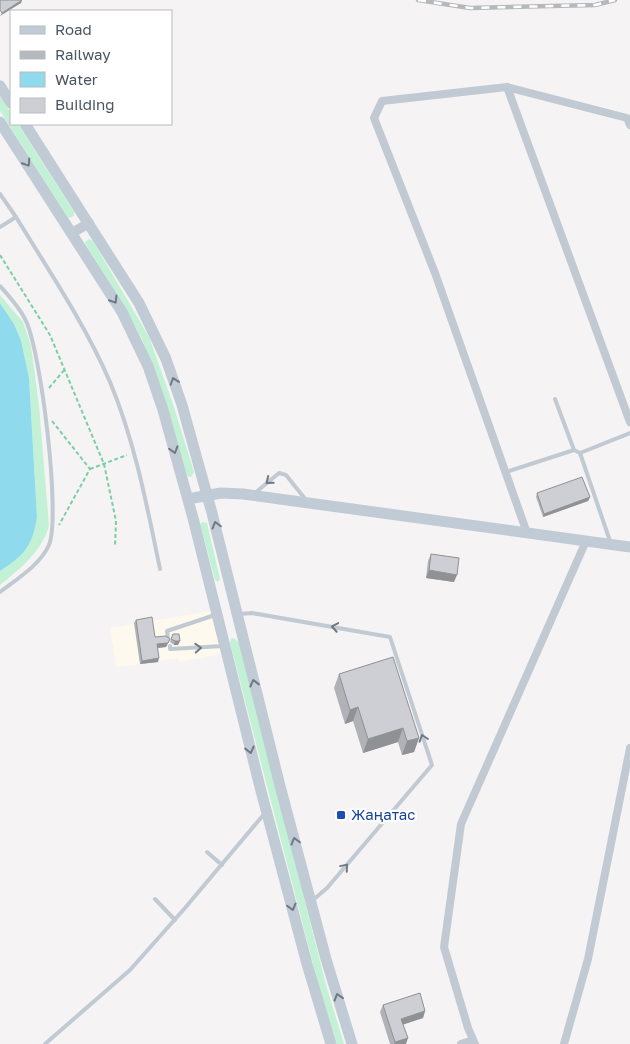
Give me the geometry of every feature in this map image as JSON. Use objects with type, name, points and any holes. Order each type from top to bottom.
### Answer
[{"type":"main road","points":[[0,86],[10,101]]},
{"type":"main road","points":[[0,122],[122,312],[148,366],[163,410],[188,499],[266,812],[307,964],[331,1044]]},
{"type":"main road","points":[[26,125],[139,303],[166,359],[182,405],[207,495],[280,786],[352,1044]]},
{"type":"main road","points":[[188,499],[222,493],[252,495],[630,547]]},
{"type":"main road","points":[[218,616],[238,614]]},
{"type":"street","points":[[527,533],[435,273],[374,118],[382,101],[507,88],[627,118],[630,125]]},
{"type":"street","points":[[507,88],[630,422]]},
{"type":"street","points":[[72,233],[89,222]]},
{"type":"street","points":[[461,1044],[474,1042],[468,1028],[444,947],[461,824],[586,541]]},
{"type":"street","points":[[564,1044],[588,959],[630,748]]},
{"type":"lane","points":[[0,194],[85,330],[110,384],[134,452],[160,569]]},
{"type":"lane","points":[[0,227],[16,217]]},
{"type":"lane","points":[[0,286],[26,320],[32,339],[51,464],[53,504],[51,540],[45,552],[29,570],[0,592]]},
{"type":"lane","points":[[555,400],[574,450],[580,453],[611,544]]},
{"type":"lane","points":[[580,453],[630,433]]},
{"type":"lane","points":[[506,472],[574,450]]},
{"type":"lane","points":[[252,495],[279,473],[286,475],[309,503]]},
{"type":"lane","points":[[238,614],[252,613],[390,637],[432,765],[328,888],[311,902]]},
{"type":"lane","points":[[168,638],[167,631],[218,616]]},
{"type":"lane","points":[[170,646],[170,649],[225,646]]},
{"type":"lane","points":[[45,1044],[130,970],[266,812]]},
{"type":"lane","points":[[206,852],[222,865]]},
{"type":"lane","points":[[155,899],[175,920]]},
{"type":"path","points":[[0,255],[50,335],[104,464],[116,521],[114,547]]},
{"type":"path","points":[[42,396],[65,369]]},
{"type":"path","points":[[44,410],[90,469]]},
{"type":"path","points":[[51,540],[90,469],[134,452]]},
{"type":"shaded area","points":[[216,610],[226,653],[180,662],[178,658],[116,667],[110,628]]},
{"type":"green space","points":[[0,96],[10,111],[10,125],[19,125],[74,212],[74,216],[69,218],[67,216],[0,111]]},
{"type":"green space","points":[[89,239],[93,241],[149,337],[173,404],[194,472],[191,477],[187,476],[166,407],[142,339],[126,309],[86,245],[85,242]]},
{"type":"green space","points":[[0,295],[23,322],[31,346],[39,406],[49,526],[36,551],[0,585],[0,571],[18,557],[37,516],[29,378],[14,324],[0,303]]},
{"type":"green space","points":[[202,522],[207,523],[220,579],[218,582],[215,580],[200,524]]},
{"type":"green space","points":[[233,638],[239,642],[326,985],[344,1044],[337,1044],[319,987],[230,643]]},
{"type":"water","points":[[0,303],[14,324],[21,341],[29,378],[37,516],[33,535],[26,549],[0,571]]},
{"type":"building","points":[[0,0],[22,0],[2,13],[0,10]]},
{"type":"building","points":[[582,477],[590,497],[544,514],[537,493]]},
{"type":"building","points":[[431,554],[459,558],[457,575],[429,570]]},
{"type":"building","points":[[152,617],[155,637],[166,636],[170,639],[168,643],[157,644],[159,658],[142,661],[136,620]]},
{"type":"building","points":[[173,634],[179,634],[180,641],[171,639]]},
{"type":"building","points":[[393,657],[419,738],[407,741],[403,728],[368,739],[358,707],[350,710],[339,674]]},
{"type":"building","points":[[420,993],[425,1011],[401,1019],[408,1038],[395,1042],[383,1005]]},
{"type":"railway","points":[[418,0],[470,8],[595,5],[615,0]]},
{"type":"place","name":"Жаңатас","points":[[341,815]]}]
